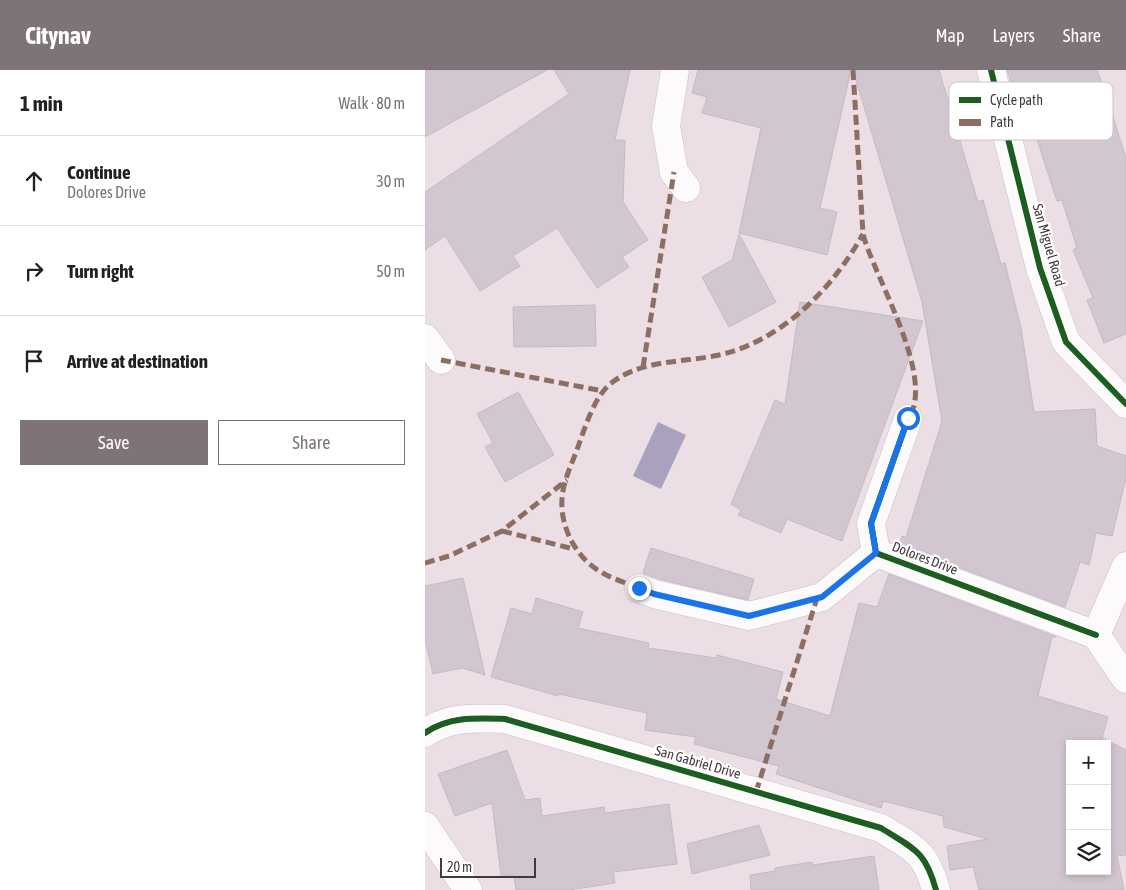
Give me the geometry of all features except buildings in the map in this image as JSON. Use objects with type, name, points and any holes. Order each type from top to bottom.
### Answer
[{"type":"street","points":[[675,70],[666,126],[674,172],[686,188]]},
{"type":"street","name":"San Miguel Road","points":[[1009,140],[1041,268],[1066,342],[1126,404]]},
{"type":"street","points":[[425,338],[441,360]]},
{"type":"street","name":"Dolores Drive","points":[[908,418],[871,524],[876,553],[1096,635]]},
{"type":"street","points":[[639,588],[654,594],[749,616],[822,597],[876,553]]},
{"type":"street","points":[[1126,566],[1096,635],[1126,679]]},
{"type":"street","name":"San Gabriel Drive","points":[[425,733],[449,721],[477,718],[505,719],[881,828],[920,853],[931,872],[936,890]]},
{"type":"street","points":[[425,826],[467,890]]},
{"type":"shaded area","points":[[658,422],[686,435],[661,489],[633,476]]},
{"type":"marked path","points":[[853,70],[863,234],[869,253],[901,327],[909,354],[915,379],[915,401],[908,419]]},
{"type":"marked path","points":[[643,367],[674,172]]},
{"type":"marked path","points":[[639,588],[610,577],[584,559],[571,541],[564,520],[562,510],[564,485],[588,420],[599,397],[610,384],[635,370],[662,363],[719,355],[742,348],[764,338],[803,310],[821,292],[837,274],[863,234]]},
{"type":"marked path","points":[[441,360],[603,391]]},
{"type":"marked path","points":[[425,563],[449,556],[502,531],[567,480]]},
{"type":"marked path","points":[[502,531],[574,549]]},
{"type":"marked path","points":[[756,792],[817,598]]},
{"type":"cycle path","points":[[991,70],[994,82]]},
{"type":"cycle path","points":[[1008,140],[1040,268],[1066,342],[1126,404]]},
{"type":"cycle path","points":[[908,419],[871,523],[876,553],[1096,635]]},
{"type":"cycle path","points":[[425,733],[434,727],[463,719],[505,719],[881,828],[917,852],[927,866],[936,890]]},
{"type":"route","points":[[639,588],[654,594],[749,616],[822,597],[876,553],[871,524],[908,418]]}]
